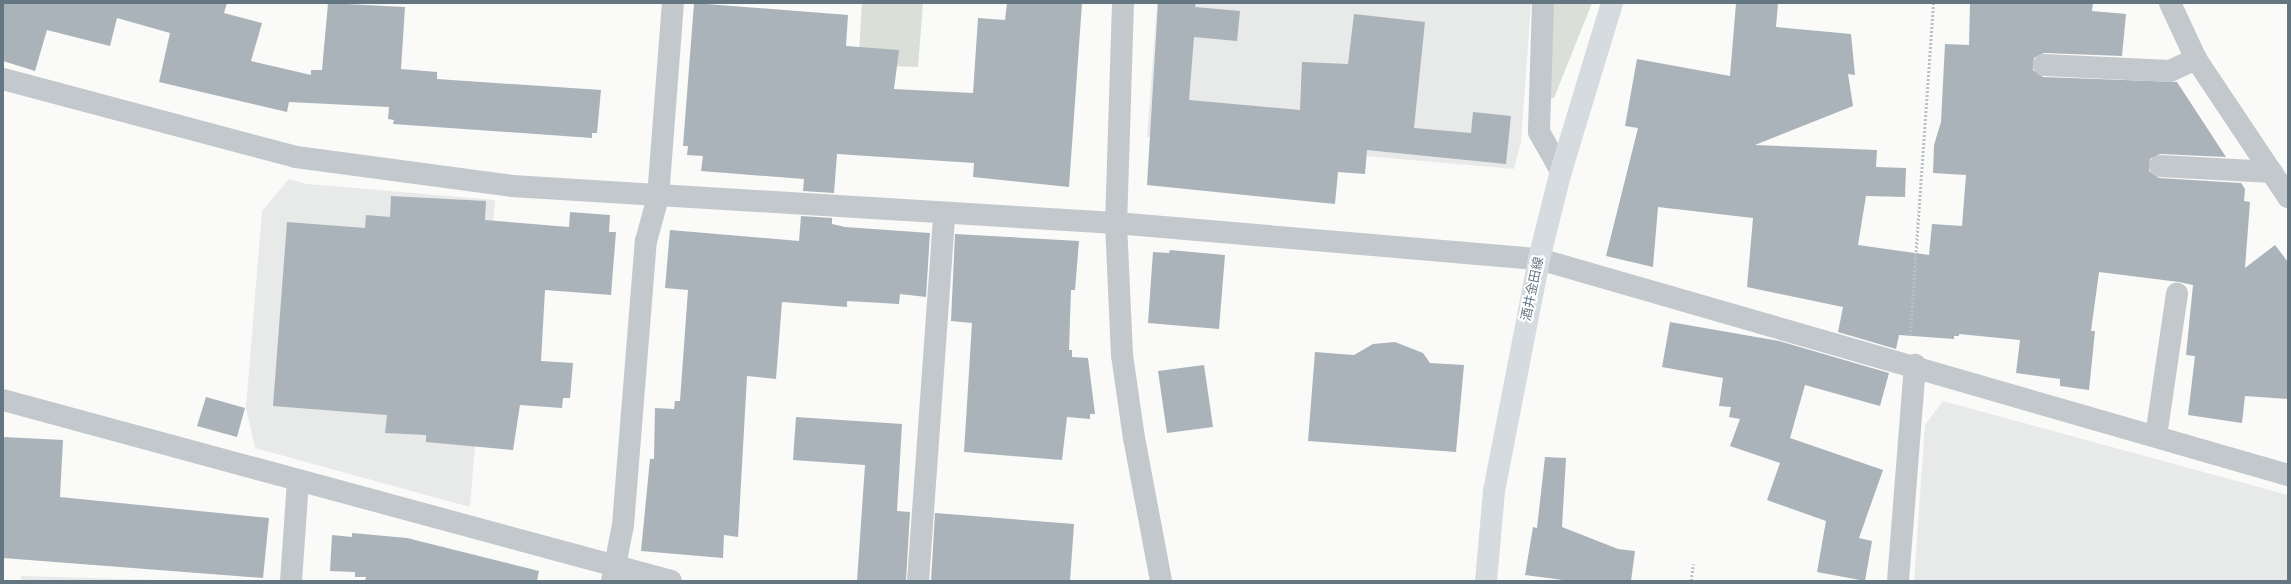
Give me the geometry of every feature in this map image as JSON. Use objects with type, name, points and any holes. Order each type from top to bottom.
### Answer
[{"type":"main road","name":"酒井金田線","points":[[1486,581],[1497,475],[1539,259],[1561,171],[1612,3]]},
{"type":"street","points":[[613,574],[623,525],[646,241],[658,197],[673,3]]},
{"type":"street","points":[[1123,3],[1116,223],[1122,356],[1146,507],[1161,581]]},
{"type":"street","points":[[1543,3],[1539,132],[1561,171]]},
{"type":"street","points":[[2170,3],[2196,60],[2288,197]]},
{"type":"street","points":[[2044,64],[2170,71],[2196,60]]},
{"type":"street","points":[[3,79],[296,157],[512,186],[658,197],[1116,223],[1539,259],[1915,365],[2288,475]]},
{"type":"street","points":[[2160,166],[2272,172]]},
{"type":"street","points":[[918,581],[944,214]]},
{"type":"street","points":[[2156,436],[2177,294]]},
{"type":"street","points":[[1898,581],[1915,365]]},
{"type":"street","points":[[3,400],[298,482],[613,574],[671,581]]},
{"type":"street","points":[[291,581],[298,482]]},
{"type":"path","points":[[1915,365],[1909,354],[1933,3]]},
{"type":"path","points":[[1691,581],[1693,564]]},
{"type":"shaded area","points":[[862,3],[923,3],[918,67],[885,66],[857,86]]},
{"type":"shaded area","points":[[1157,3],[1531,3],[1521,142],[1514,169],[1147,137]]},
{"type":"shaded area","points":[[1552,3],[1592,3],[1554,98],[1548,99]]},
{"type":"shaded area","points":[[289,179],[307,184],[495,200],[470,507],[255,448],[246,408],[262,211]]},
{"type":"shaded area","points":[[1943,401],[2288,495],[2288,581],[1914,581],[1925,425]]},
{"type":"shaded area","points":[[21,576],[194,581],[21,581]]},
{"type":"building","points":[[3,3],[227,3],[224,13],[262,23],[251,61],[311,75],[311,70],[322,70],[328,3],[405,7],[401,69],[437,72],[437,79],[601,90],[597,133],[592,133],[592,138],[393,124],[394,120],[388,119],[389,107],[289,102],[287,112],[159,82],[170,33],[117,18],[110,46],[47,30],[35,71],[3,61]]},
{"type":"building","points":[[694,3],[848,15],[846,46],[899,50],[894,89],[973,93],[978,18],[1005,20],[1007,3],[1082,3],[1069,187],[973,177],[974,163],[837,154],[834,193],[803,191],[804,179],[701,171],[703,156],[687,155],[688,146],[683,146]]},
{"type":"building","points":[[1158,3],[1196,3],[1195,7],[1240,11],[1237,41],[1194,37],[1189,100],[1300,110],[1302,62],[1348,64],[1354,14],[1425,22],[1414,128],[1471,133],[1473,112],[1511,116],[1506,164],[1367,150],[1365,174],[1338,172],[1335,204],[1147,185]]},
{"type":"building","points":[[1736,3],[1778,3],[1776,27],[1851,34],[1855,75],[1848,74],[1853,106],[1755,145],[1877,150],[1876,167],[1906,168],[1905,197],[1866,196],[1858,245],[1929,255],[1932,224],[1962,226],[1966,175],[1933,173],[1934,145],[1941,122],[1945,44],[1969,45],[1970,3],[2093,3],[2092,11],[2126,14],[2122,56],[2044,53],[2034,58],[2033,70],[2043,77],[2177,82],[2226,157],[2160,154],[2150,159],[2149,171],[2159,178],[2241,183],[2245,189],[2244,201],[2250,202],[2245,268],[2275,245],[2288,262],[2288,399],[2245,396],[2242,423],[2188,415],[2195,356],[2186,355],[2193,285],[2179,282],[2099,272],[2091,331],[2095,331],[2089,390],[2060,386],[2060,379],[2016,373],[2020,340],[1959,334],[1959,336],[1954,336],[1954,339],[1899,335],[1896,349],[1838,332],[1843,307],[1747,287],[1753,218],[1658,207],[1653,267],[1606,256],[1638,128],[1625,126],[1637,59],[1730,76]]},
{"type":"building","points":[[391,196],[486,201],[485,220],[569,227],[570,212],[610,215],[609,232],[616,232],[611,295],[545,290],[541,361],[573,363],[570,398],[563,398],[562,408],[520,405],[513,450],[426,442],[426,435],[385,433],[387,415],[273,406],[287,222],[365,228],[366,215],[390,217]]},
{"type":"building","points":[[801,216],[832,218],[832,224],[845,227],[930,233],[926,297],[900,294],[899,304],[847,301],[847,307],[782,302],[776,379],[747,376],[738,537],[724,535],[723,558],[641,551],[650,459],[654,459],[655,408],[674,409],[675,401],[680,401],[688,290],[665,288],[670,230],[799,241]]},
{"type":"building","points":[[955,234],[1079,241],[1075,290],[1071,290],[1069,350],[1072,350],[1072,357],[1088,358],[1095,414],[1090,414],[1090,419],[1067,417],[1062,460],[964,452],[972,323],[951,321]]},
{"type":"building","points":[[1170,250],[1225,255],[1219,329],[1148,323],[1153,252],[1169,253]]},
{"type":"building","points":[[1670,322],[1779,341],[1889,373],[1880,406],[1805,385],[1790,438],[1883,470],[1859,538],[1872,541],[1865,581],[1817,572],[1826,521],[1767,500],[1780,463],[1730,446],[1740,419],[1729,417],[1731,407],[1719,406],[1723,378],[1662,367]]},
{"type":"building","points":[[1395,342],[1423,353],[1430,363],[1464,365],[1456,452],[1308,441],[1315,352],[1354,355],[1373,344]]},
{"type":"building","points":[[1204,365],[1213,427],[1167,433],[1158,371]]},
{"type":"building","points":[[206,397],[245,408],[237,437],[197,426]]},
{"type":"building","points":[[796,417],[902,424],[897,511],[910,512],[906,581],[857,581],[865,465],[793,460]]},
{"type":"building","points":[[3,437],[63,440],[60,497],[269,518],[263,578],[3,558]]},
{"type":"building","points":[[1545,457],[1566,458],[1562,527],[1618,549],[1635,551],[1631,581],[1570,581],[1525,575],[1533,527],[1537,528]]},
{"type":"building","points":[[935,513],[1074,524],[1070,581],[931,581]]},
{"type":"building","points":[[352,533],[407,538],[539,571],[537,581],[365,581],[366,577],[355,577],[355,572],[330,571],[332,535],[352,537]]}]
